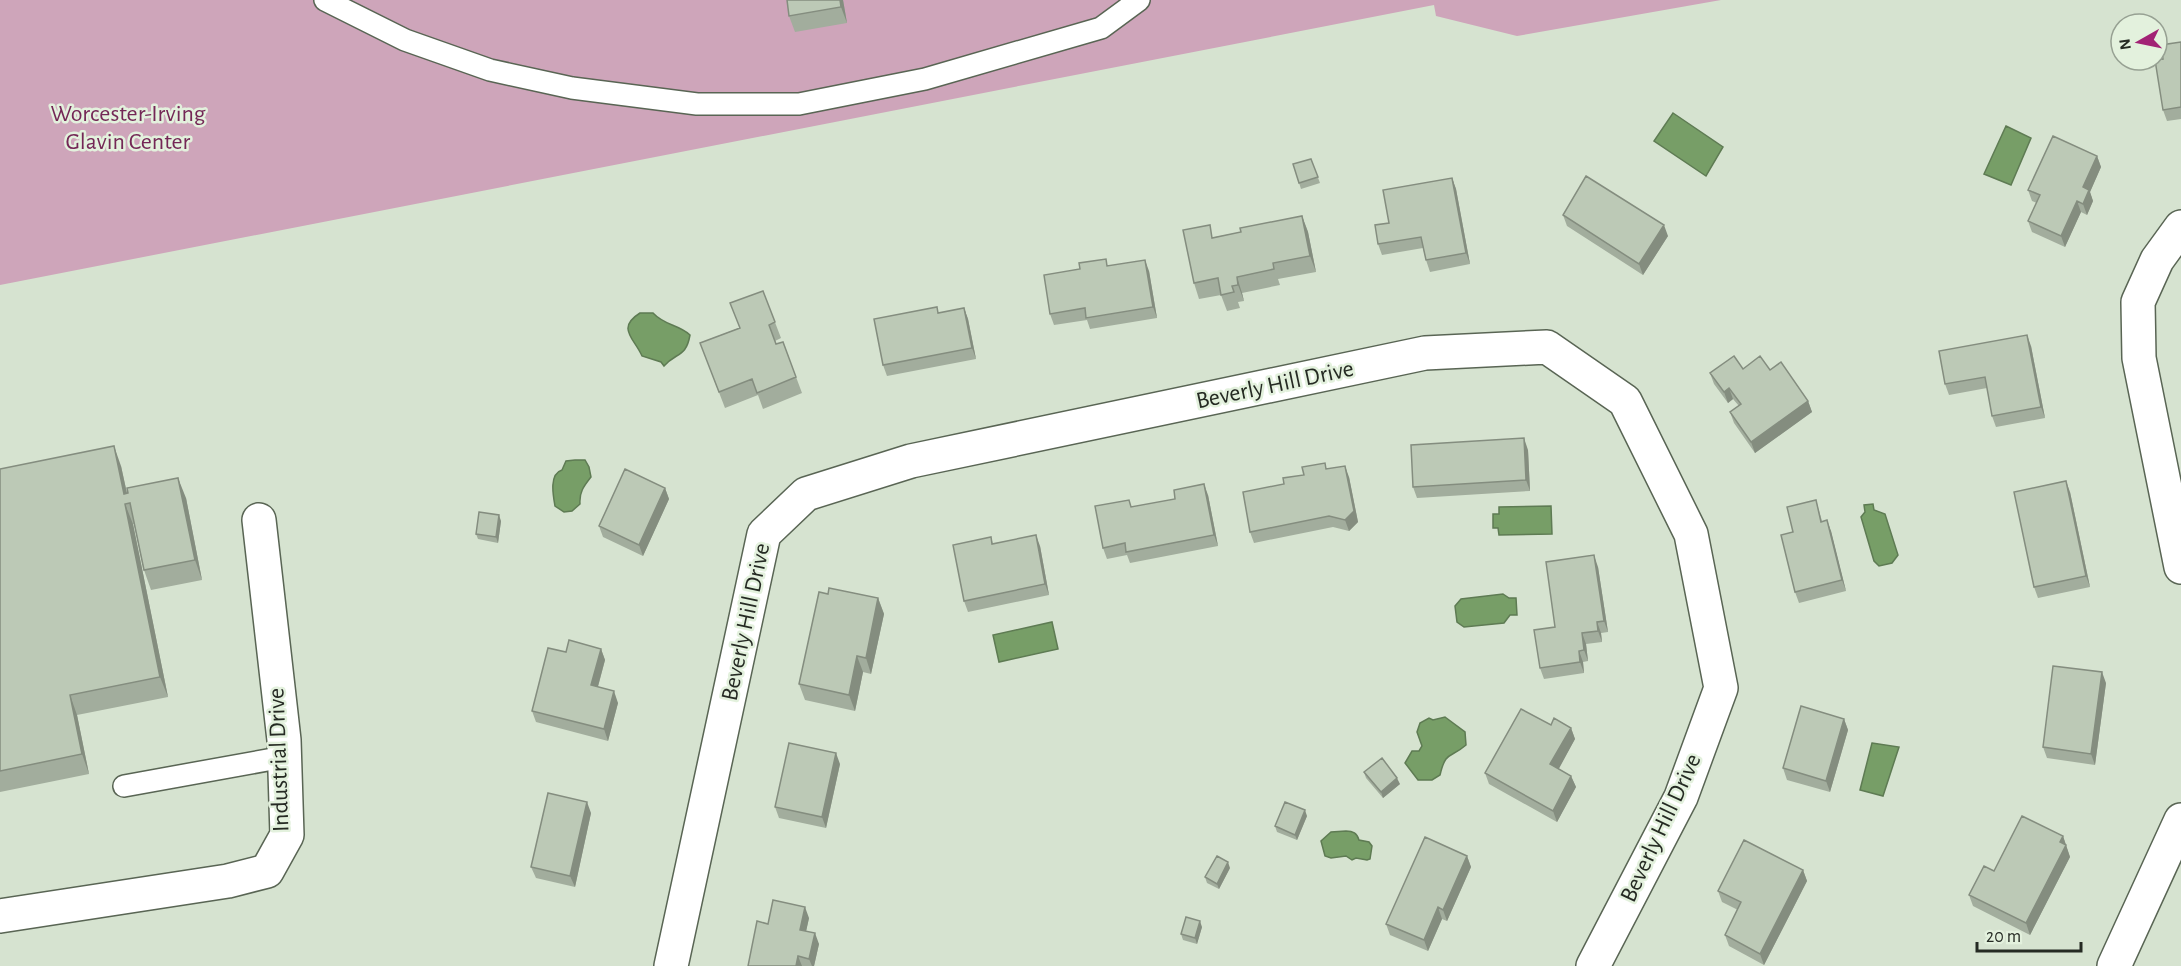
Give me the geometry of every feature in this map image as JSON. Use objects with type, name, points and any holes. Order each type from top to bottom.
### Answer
[{"type":"street","points":[[2181,226],[2157,260],[2139,302],[2139,358],[2181,567]]},
{"type":"street","name":"Beverly Hill Drive","points":[[671,966],[764,534],[806,494],[911,461],[1425,353],[1547,347],[1626,401],[1691,534],[1721,688],[1681,797],[1593,966]]},
{"type":"street","name":"Industrial Drive","points":[[0,916],[228,881],[267,871],[287,835],[284,757],[259,520]]},
{"type":"street","points":[[2114,966],[2181,820]]},
{"type":"lane","points":[[325,0],[405,40],[490,70],[572,88],[697,104],[799,104],[925,79],[1101,28],[1139,0]]},
{"type":"lane","points":[[124,786],[284,757]]},
{"type":"green space","name":"Worcester-Irving Glavin Center","points":[[0,0],[1721,0],[1517,36],[1436,16],[1434,5],[0,285]]},
{"type":"shaded area","points":[[1673,113],[1723,147],[1706,176],[1654,141]]},
{"type":"shaded area","points":[[2006,126],[2031,138],[2011,185],[1984,174]]},
{"type":"shaded area","points":[[640,313],[653,313],[690,335],[686,348],[664,366],[661,362],[642,356],[629,333],[629,324]]},
{"type":"shaded area","points":[[585,460],[591,477],[581,493],[580,504],[572,511],[564,512],[555,506],[554,480],[566,461]]},
{"type":"shaded area","points":[[1873,504],[1874,510],[1885,514],[1898,555],[1892,563],[1879,566],[1874,561],[1861,517],[1865,512],[1864,505]]},
{"type":"shaded area","points":[[1551,506],[1552,534],[1499,535],[1498,528],[1493,528],[1493,514],[1499,514],[1499,507]]},
{"type":"shaded area","points":[[1503,594],[1509,598],[1516,598],[1517,615],[1510,615],[1504,623],[1464,627],[1457,622],[1455,606],[1461,599]]},
{"type":"shaded area","points":[[1052,622],[1058,649],[999,662],[993,635]]},
{"type":"shaded area","points":[[1445,717],[1465,732],[1466,745],[1447,758],[1440,775],[1432,780],[1418,780],[1405,763],[1412,751],[1419,751],[1422,746],[1417,732],[1420,723],[1429,718],[1433,720]]},
{"type":"shaded area","points":[[1872,743],[1899,747],[1883,796],[1860,790]]},
{"type":"shaded area","points":[[1331,832],[1354,833],[1359,840],[1369,842],[1372,846],[1370,859],[1352,860],[1346,856],[1331,858],[1325,856],[1321,841]]},
{"type":"building","points":[[787,0],[840,0],[841,7],[789,16]]},
{"type":"building","points":[[2181,42],[2181,107],[2163,110],[2157,72],[2169,72],[2169,44]]},
{"type":"building","points":[[2053,136],[2097,156],[2083,187],[2089,190],[2083,204],[2077,201],[2061,236],[2028,221],[2040,195],[2028,190]]},
{"type":"building","points":[[1311,159],[1318,177],[1299,183],[1293,164]]},
{"type":"building","points":[[1586,176],[1664,225],[1639,264],[1563,215]]},
{"type":"building","points":[[1452,178],[1466,253],[1426,260],[1421,237],[1378,244],[1375,225],[1389,223],[1383,190]]},
{"type":"building","points":[[1302,216],[1310,256],[1273,263],[1274,269],[1237,277],[1238,285],[1232,286],[1234,292],[1221,295],[1218,278],[1194,283],[1183,230],[1210,225],[1212,238],[1241,232],[1240,228]]},
{"type":"building","points":[[1106,259],[1107,266],[1145,260],[1153,307],[1086,318],[1085,308],[1050,314],[1044,275],[1080,269],[1079,263]]},
{"type":"building","points":[[763,291],[775,322],[769,325],[776,344],[783,342],[796,377],[757,393],[752,379],[719,392],[700,343],[740,328],[730,303]]},
{"type":"building","points":[[937,307],[938,313],[964,308],[972,348],[883,365],[874,319]]},
{"type":"building","points":[[2027,335],[2041,407],[1992,416],[1985,377],[1945,384],[1939,351]]},
{"type":"building","points":[[1734,356],[1743,369],[1760,356],[1770,370],[1781,362],[1808,401],[1751,442],[1730,412],[1741,404],[1729,388],[1724,392],[1710,373]]},
{"type":"building","points":[[1524,438],[1526,480],[1413,487],[1411,445]]},
{"type":"building","points":[[114,446],[124,494],[128,493],[127,488],[178,478],[195,560],[144,570],[130,503],[125,504],[160,677],[70,695],[82,754],[0,771],[0,469]]},
{"type":"building","points":[[1325,463],[1326,469],[1345,466],[1354,511],[1345,520],[1329,516],[1250,532],[1243,492],[1284,484],[1283,478],[1304,475],[1302,467]]},
{"type":"building","points":[[625,469],[665,488],[639,545],[599,526]]},
{"type":"building","points":[[2066,481],[2086,576],[2034,587],[2014,492]]},
{"type":"building","points":[[1204,484],[1214,535],[1126,552],[1125,543],[1103,548],[1095,506],[1129,500],[1131,507],[1175,499],[1174,490]]},
{"type":"building","points":[[1816,500],[1821,522],[1827,520],[1842,580],[1795,592],[1781,535],[1793,532],[1787,507]]},
{"type":"building","points":[[479,512],[499,515],[496,537],[476,534]]},
{"type":"building","points":[[1036,535],[1045,584],[964,601],[953,545],[991,537],[992,544]]},
{"type":"building","points":[[1594,555],[1604,621],[1597,622],[1598,631],[1582,633],[1584,650],[1579,651],[1580,662],[1540,668],[1534,630],[1555,627],[1546,562]]},
{"type":"building","points":[[829,588],[878,598],[866,658],[857,656],[849,695],[799,684],[819,592],[828,594]]},
{"type":"building","points":[[569,640],[601,649],[591,685],[614,691],[604,729],[532,711],[548,648],[566,652]]},
{"type":"building","points":[[2053,666],[2102,672],[2091,754],[2043,747]]},
{"type":"building","points":[[1801,706],[1844,719],[1826,781],[1783,768]]},
{"type":"building","points":[[1521,709],[1551,725],[1554,718],[1571,728],[1550,764],[1571,776],[1553,811],[1485,773]]},
{"type":"building","points":[[789,743],[836,753],[822,817],[775,807]]},
{"type":"building","points":[[1382,758],[1397,778],[1381,792],[1364,772]]},
{"type":"building","points":[[548,793],[587,802],[570,876],[531,867]]},
{"type":"building","points":[[1285,802],[1305,810],[1295,835],[1275,826]]},
{"type":"building","points":[[2022,816],[2063,836],[2060,842],[2066,845],[2026,923],[1969,895],[1984,866],[1994,871]]},
{"type":"building","points":[[1425,837],[1467,856],[1443,910],[1438,907],[1424,940],[1386,924]]},
{"type":"building","points":[[1744,840],[1803,870],[1760,954],[1725,935],[1741,902],[1718,891]]},
{"type":"building","points":[[1217,856],[1228,862],[1217,884],[1205,877]]},
{"type":"building","points":[[773,900],[805,907],[800,930],[815,933],[809,959],[798,956],[796,966],[748,966],[757,921],[768,924]]},
{"type":"building","points":[[1186,917],[1200,921],[1195,938],[1181,934]]}]
